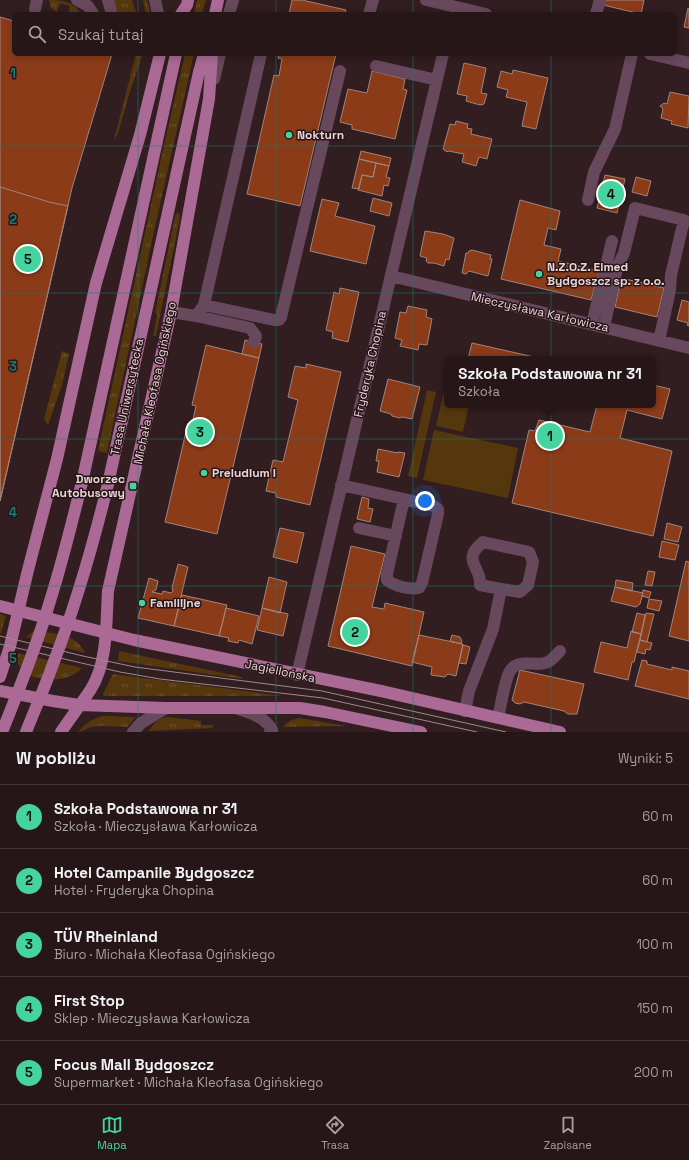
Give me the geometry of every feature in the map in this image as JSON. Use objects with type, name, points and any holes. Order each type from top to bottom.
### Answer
[{"type":"main road","points":[[215,12],[218,0]]},
{"type":"main road","points":[[0,677],[10,646],[28,570],[58,459],[96,283],[140,135],[160,56]]},
{"type":"main road","points":[[2,732],[23,680],[50,602],[70,534],[176,56]]},
{"type":"main road","name":"Trasa Uniwersytecka","points":[[26,732],[54,664],[97,530],[198,72],[203,56]]},
{"type":"main road","name":"Michała Kleofasa Ogińskiego","points":[[61,732],[92,688],[100,668],[106,633],[108,591],[135,478],[171,312],[209,99],[212,56]]},
{"type":"main road","name":"Jagiellońska","points":[[0,606],[106,633],[465,710],[560,732]]},
{"type":"main road","points":[[0,691],[79,705],[166,708],[300,708],[332,713],[421,732]]},
{"type":"street","points":[[77,0],[88,6],[92,12]]},
{"type":"street","points":[[108,0],[111,12]]},
{"type":"street","points":[[155,0],[158,12]]},
{"type":"street","points":[[230,12],[233,0]]},
{"type":"street","points":[[370,12],[373,0]]},
{"type":"street","points":[[426,0],[477,12]]},
{"type":"street","points":[[597,12],[600,0]]},
{"type":"street","points":[[209,99],[220,56]]},
{"type":"street","points":[[196,316],[204,305],[261,56]]},
{"type":"street","name":"Fryderyka Chopina","points":[[297,675],[443,56]]},
{"type":"street","points":[[588,200],[594,172],[615,129],[632,56]]},
{"type":"street","points":[[659,56],[689,63]]},
{"type":"street","points":[[376,66],[437,80]]},
{"type":"street","points":[[204,305],[274,320],[279,320],[282,317],[340,71]]},
{"type":"street","points":[[604,327],[617,268],[624,254],[635,208],[684,220],[671,275],[670,290],[659,341]]},
{"type":"street","points":[[592,324],[612,241]]},
{"type":"street","name":"Mieczysława Karłowicza","points":[[391,276],[689,348]]},
{"type":"street","points":[[171,312],[250,328],[256,336],[254,342]]},
{"type":"street","points":[[342,485],[404,499],[434,506],[438,509],[422,583],[419,588],[415,589],[392,584],[387,580],[387,574],[404,499]]},
{"type":"street","points":[[360,528],[396,536]]},
{"type":"street","points":[[483,542],[529,552],[533,562],[528,585],[520,592],[501,589],[480,584],[480,580],[472,561],[474,549],[483,542]]},
{"type":"street","points":[[465,710],[470,691],[493,629],[501,589]]},
{"type":"street","points":[[498,718],[510,672],[515,666],[522,662],[540,664],[549,661],[560,651]]},
{"type":"street","points":[[133,732],[141,723],[166,708]]},
{"type":"street","points":[[233,708],[251,713],[264,720],[272,730],[270,732]]},
{"type":"green space","points":[[49,0],[58,0],[71,4],[80,12],[68,12],[70,6],[60,3],[57,12],[51,8]]},
{"type":"green space","points":[[113,0],[132,0],[136,12],[118,12]]},
{"type":"green space","points":[[143,0],[147,0],[150,12],[146,12]]},
{"type":"green space","points":[[197,0],[206,0],[203,12],[194,12]]},
{"type":"green space","points":[[135,56],[142,56],[130,91],[119,130],[114,140]]},
{"type":"green space","points":[[185,56],[194,56],[154,231],[107,453],[98,451]]},
{"type":"green space","points":[[177,213],[180,214],[179,223],[156,336],[153,336],[157,315],[155,313],[175,216]]},
{"type":"green space","points":[[62,351],[69,354],[62,385],[48,425],[44,419]]},
{"type":"green space","points":[[427,390],[436,392],[417,478],[408,476]]},
{"type":"green space","points":[[443,395],[444,408],[468,408],[463,432],[436,426]]},
{"type":"green space","points":[[434,430],[518,448],[508,498],[423,480]]},
{"type":"green space","points":[[0,614],[6,616],[1,633],[0,633]]},
{"type":"green space","points":[[34,631],[71,638],[82,647],[85,653],[26,637]]},
{"type":"green space","points":[[119,651],[242,677],[242,679],[118,661]]},
{"type":"green space","points":[[18,653],[82,668],[69,677],[60,679],[35,677],[26,673],[18,664]]},
{"type":"green space","points":[[113,674],[282,696],[104,696],[103,694]]},
{"type":"green space","points":[[102,716],[136,717],[127,727],[96,726],[78,732],[88,722]]},
{"type":"green space","points":[[168,717],[201,721],[201,725],[213,725],[213,728],[149,731],[157,721]]},
{"type":"green space","points":[[300,718],[346,726],[283,727],[287,723]]},
{"type":"building","points":[[292,0],[302,0],[346,10],[346,12],[289,12]]},
{"type":"building","points":[[605,0],[644,0],[641,12],[633,12],[603,5]]},
{"type":"building","points":[[688,8],[689,9],[689,28],[684,27]]},
{"type":"building","points":[[0,17],[12,20],[12,56],[111,56],[72,188],[0,501]]},
{"type":"building","name":"Nokturn","points":[[278,56],[336,56],[300,206],[247,194],[274,75],[279,76],[282,59],[278,58]]},
{"type":"building","points":[[464,63],[486,68],[481,93],[487,94],[484,104],[480,105],[466,101],[467,96],[457,94]]},
{"type":"building","points":[[513,70],[548,78],[536,129],[522,126],[527,102],[506,97],[508,90],[497,87],[501,71],[512,74]]},
{"type":"building","points":[[372,71],[405,79],[403,89],[407,90],[395,139],[352,129],[352,125],[340,122],[348,89],[367,93]]},
{"type":"building","points":[[670,92],[689,96],[688,128],[671,124],[672,121],[661,118],[663,109],[660,106],[664,103],[667,104]]},
{"type":"building","points":[[456,121],[468,124],[467,128],[472,129],[471,134],[492,139],[487,159],[479,157],[476,166],[462,162],[464,154],[447,152],[443,149],[450,124],[455,125]]},
{"type":"building","points":[[361,151],[391,158],[389,166],[359,159]]},
{"type":"building","points":[[359,159],[376,163],[373,177],[362,175],[359,189],[352,188]]},
{"type":"building","points":[[376,163],[389,166],[386,177],[390,178],[388,186],[384,185],[382,196],[358,190],[362,175],[373,177]]},
{"type":"building","points":[[605,175],[625,179],[617,213],[597,208]]},
{"type":"building","points":[[636,177],[651,181],[647,196],[632,192]]},
{"type":"building","points":[[0,187],[49,202],[68,206],[0,501]]},
{"type":"building","points":[[373,198],[392,203],[389,216],[370,211]]},
{"type":"building","points":[[322,199],[339,203],[335,216],[375,226],[366,264],[310,251]]},
{"type":"building","points":[[520,200],[560,211],[556,230],[548,228],[544,245],[561,249],[558,261],[599,271],[591,300],[501,279]]},
{"type":"building","points":[[425,231],[443,234],[454,238],[449,260],[446,259],[444,266],[428,263],[426,261],[427,258],[420,256]]},
{"type":"building","points":[[472,250],[491,255],[490,259],[492,259],[488,276],[469,271],[466,274],[462,273],[466,253]]},
{"type":"building","points":[[621,278],[664,288],[657,317],[615,307]]},
{"type":"building","points":[[340,288],[359,292],[348,342],[332,338],[333,332],[326,330],[334,292],[339,294]]},
{"type":"building","points":[[682,300],[689,302],[689,326],[687,325],[688,323],[677,320]]},
{"type":"building","points":[[408,306],[427,310],[426,317],[432,319],[427,345],[419,344],[418,350],[400,346],[402,340],[395,338],[400,312],[406,313]]},
{"type":"building","points":[[245,340],[262,344],[259,358],[242,354]]},
{"type":"building","points":[[472,343],[530,356],[469,356]]},
{"type":"building","name":"Preludium I","points":[[206,345],[259,358],[217,534],[165,522],[188,423],[192,424],[196,406],[192,405]]},
{"type":"building","points":[[306,364],[341,372],[310,505],[276,497],[276,493],[266,491],[273,460],[283,462],[298,400],[288,397],[295,366],[306,368]]},
{"type":"building","points":[[388,379],[420,387],[412,419],[392,416],[391,414],[380,411]]},
{"type":"building","points":[[656,386],[670,389],[662,419],[627,410],[620,438],[672,451],[653,536],[512,503],[529,430],[535,431],[539,420],[590,432],[596,408],[656,408]]},
{"type":"building","points":[[378,449],[405,453],[399,477],[377,472],[379,461],[376,461]]},
{"type":"building","points":[[362,497],[369,499],[368,508],[373,509],[370,522],[357,519]]},
{"type":"building","points":[[667,523],[682,527],[678,542],[664,539]]},
{"type":"building","points":[[280,528],[304,533],[297,563],[273,557]]},
{"type":"building","points":[[662,541],[679,545],[675,560],[659,557]]},
{"type":"building","points":[[351,546],[385,554],[372,607],[384,609],[385,603],[424,612],[412,666],[328,646]]},
{"type":"building","points":[[686,561],[689,562],[689,641],[669,636]]},
{"type":"building","points":[[178,564],[188,567],[174,626],[138,618],[149,578],[158,581],[156,590],[152,592],[162,594],[163,591],[171,593],[173,591],[172,588]]},
{"type":"building","points":[[648,571],[655,572],[652,586],[645,585]]},
{"type":"building","points":[[269,577],[287,582],[280,613],[262,608]]},
{"type":"building","points":[[616,580],[633,583],[632,591],[615,587]]},
{"type":"building","points":[[615,587],[643,593],[640,604],[636,607],[611,601]]},
{"type":"building","points":[[643,590],[651,592],[649,598],[642,596]]},
{"type":"building","points":[[182,595],[227,605],[219,636],[174,626]]},
{"type":"building","points":[[649,599],[662,601],[659,611],[647,608]]},
{"type":"building","points":[[226,608],[259,616],[252,644],[239,640],[238,643],[228,641],[229,638],[219,636]]},
{"type":"building","points":[[262,608],[288,614],[283,636],[257,630]]},
{"type":"building","points":[[637,613],[645,615],[641,634],[632,632]]},
{"type":"building","points":[[646,613],[654,614],[647,642],[640,640]]},
{"type":"building","points":[[631,631],[641,634],[628,680],[594,672],[601,642],[627,648]]},
{"type":"building","points":[[419,635],[463,644],[456,676],[448,674],[445,677],[431,675],[432,667],[412,662]]},
{"type":"building","points":[[452,635],[460,637],[462,641],[461,644],[450,641]]},
{"type":"building","points":[[640,640],[652,643],[650,650],[646,649],[645,654],[637,652]]},
{"type":"building","points":[[463,645],[470,647],[466,664],[459,663]]},
{"type":"building","points":[[642,660],[647,661],[647,664],[672,670],[672,667],[689,671],[689,699],[635,686]]},
{"type":"building","points":[[520,670],[584,684],[577,714],[568,714],[564,711],[524,702],[520,704],[515,703],[512,700]]},
{"type":"tram line","points":[[0,636],[135,667],[322,691],[506,732]]},
{"type":"tram line","points":[[0,644],[120,672],[160,679],[323,698],[477,732]]},
{"type":"place","name":"Nokturn","points":[[289,135]]},
{"type":"place","name":"First Stop","points":[[611,194]]},
{"type":"place","name":"Focus Mall Bydgoszcz","points":[[28,259]]},
{"type":"place","name":"N.Z.O.Z. Elmed Bydgoszcz sp. z o.o.","points":[[539,274]]},
{"type":"place","name":"TÜV Rheinland","points":[[200,432]]},
{"type":"place","name":"Szkoła Podstawowa nr 31","points":[[550,436]]},
{"type":"place","name":"Preludium I","points":[[204,473]]},
{"type":"place","name":"Dworzec Autobusowy","points":[[133,486]]},
{"type":"place","name":"Familijne","points":[[142,603]]},
{"type":"place","name":"Hotel Campanile Bydgoszcz","points":[[355,632]]}]
